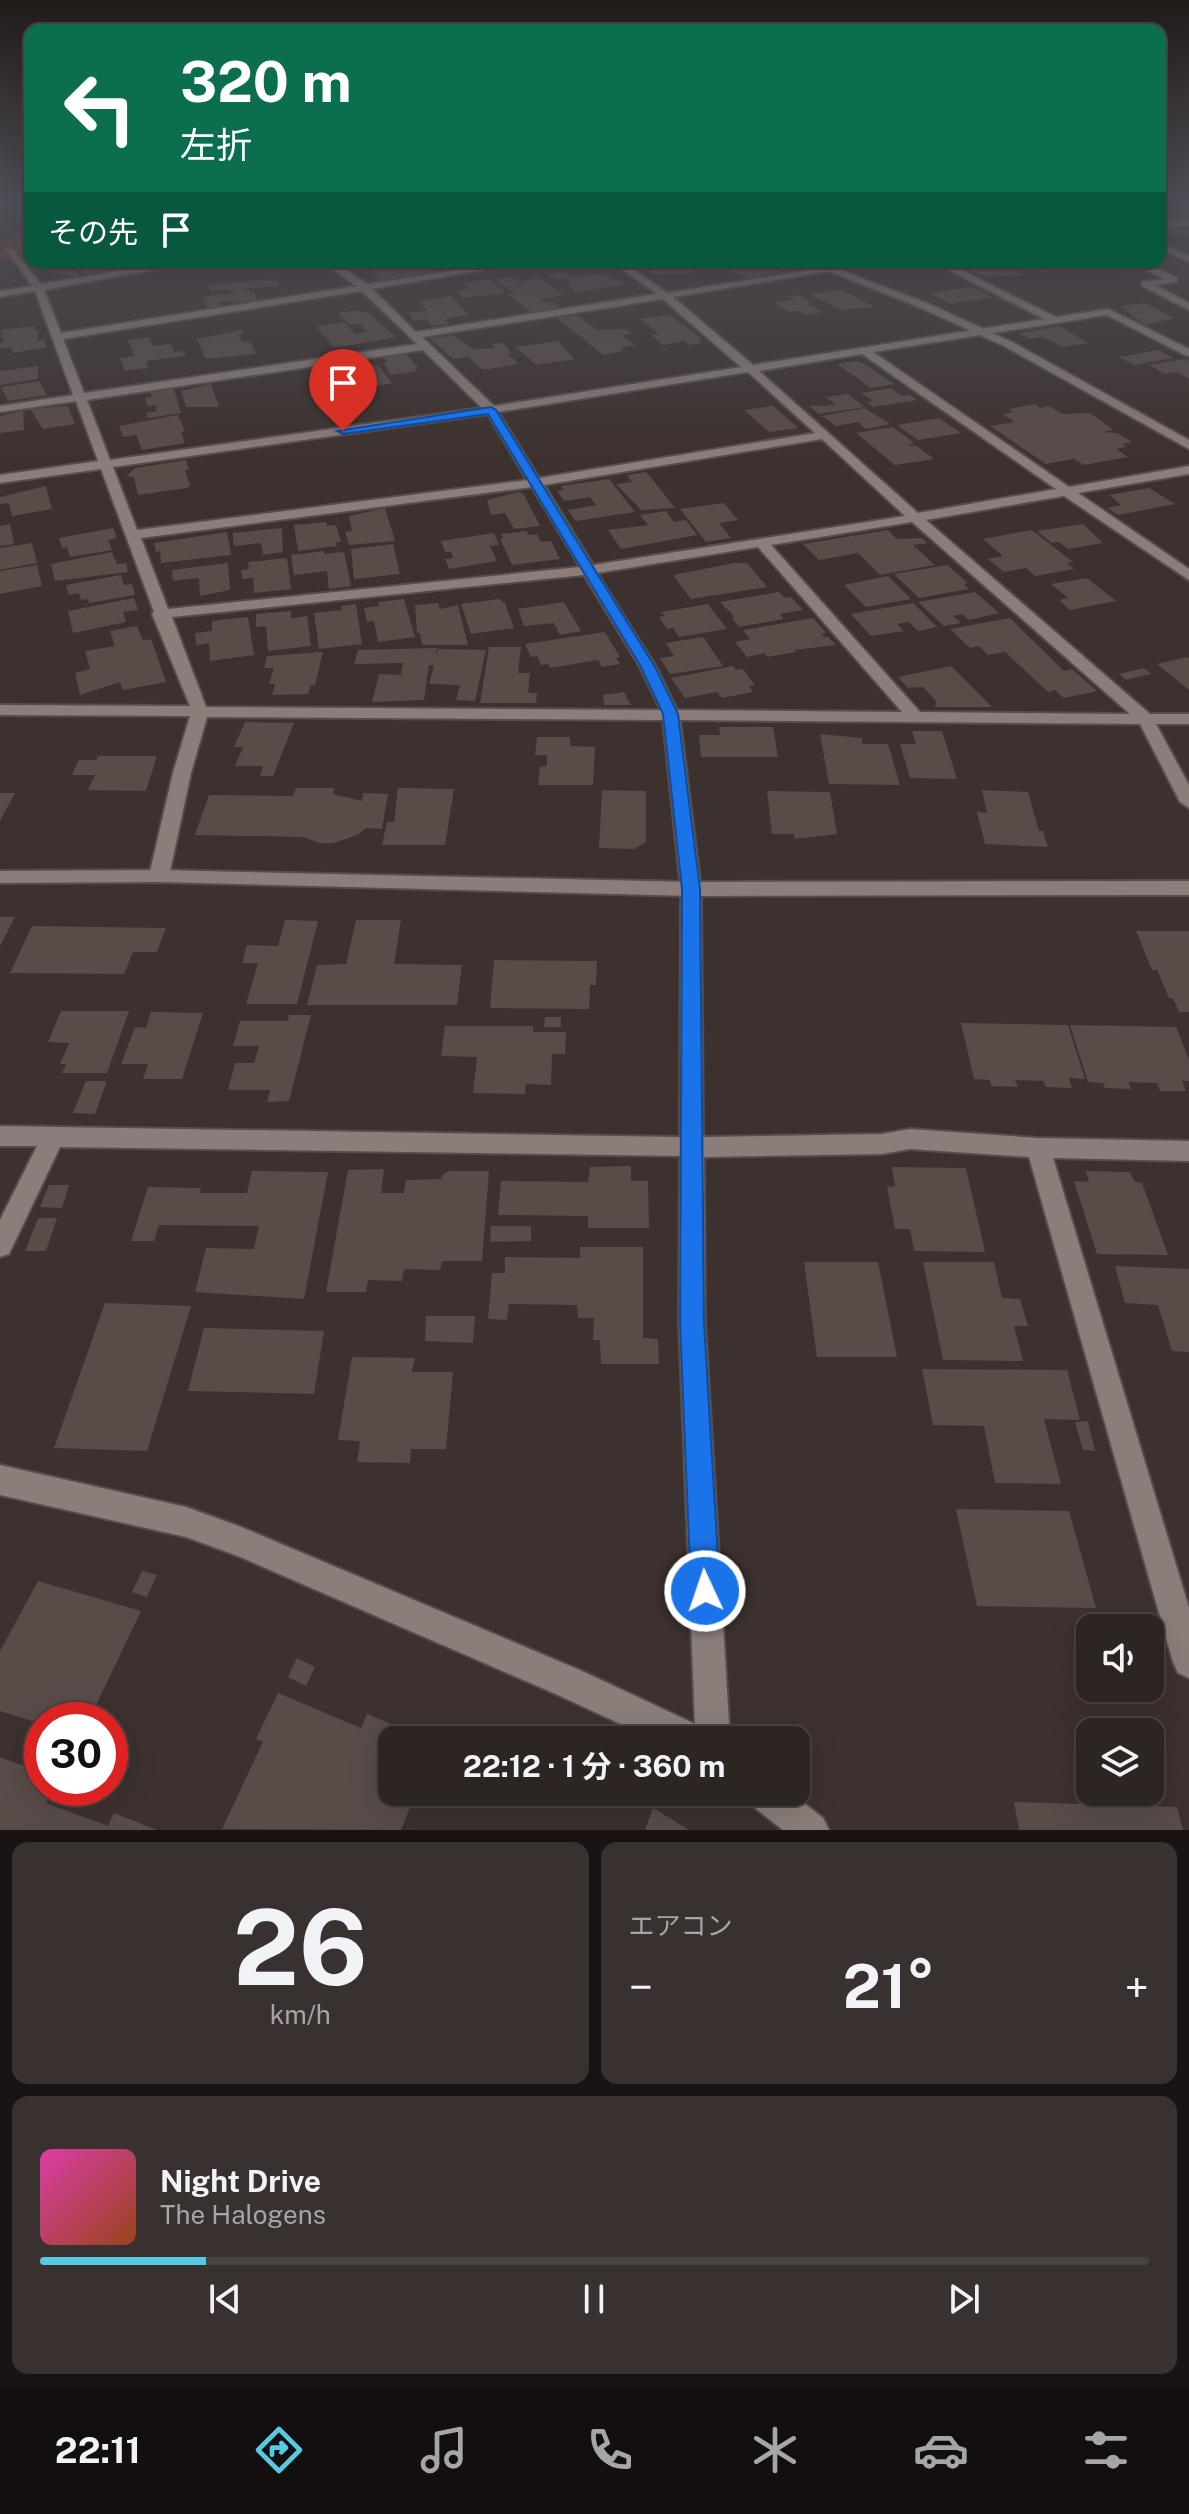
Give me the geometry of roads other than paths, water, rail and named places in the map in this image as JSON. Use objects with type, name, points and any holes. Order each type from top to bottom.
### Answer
[{"type":"street","points":[[0,294],[30,288]]},
{"type":"street","points":[[39,288],[160,614],[200,712],[182,773],[159,876]]},
{"type":"street","points":[[56,337],[355,288]]},
{"type":"street","points":[[366,288],[491,410],[648,667],[671,714],[691,889],[692,1323],[712,1726]]},
{"type":"street","points":[[655,288],[1145,718],[1189,802]]},
{"type":"street","points":[[0,409],[81,398],[719,288]]},
{"type":"street","points":[[879,288],[1008,344],[1189,445]]},
{"type":"street","points":[[991,288],[1056,321]]},
{"type":"street","points":[[1153,288],[1189,307]]},
{"type":"street","points":[[0,479],[491,410],[1108,312],[1189,353]]},
{"type":"street","points":[[864,351],[1189,576]]},
{"type":"street","points":[[131,535],[535,483],[824,435]]},
{"type":"street","points":[[160,614],[587,570],[915,518],[1189,470]]},
{"type":"street","points":[[760,541],[915,716]]},
{"type":"street","points":[[0,710],[1189,719]]},
{"type":"street","points":[[0,877],[159,876],[691,889],[1189,888]]},
{"type":"street","points":[[0,1136],[693,1147],[882,1144],[910,1139],[1038,1148],[1189,1151]]},
{"type":"street","points":[[0,1246],[53,1137]]},
{"type":"street","points":[[1038,1148],[1189,1662]]},
{"type":"street","points":[[0,1480],[186,1522],[241,1542],[570,1683],[662,1726]]},
{"type":"street","points":[[780,1806],[811,1830]]}]
